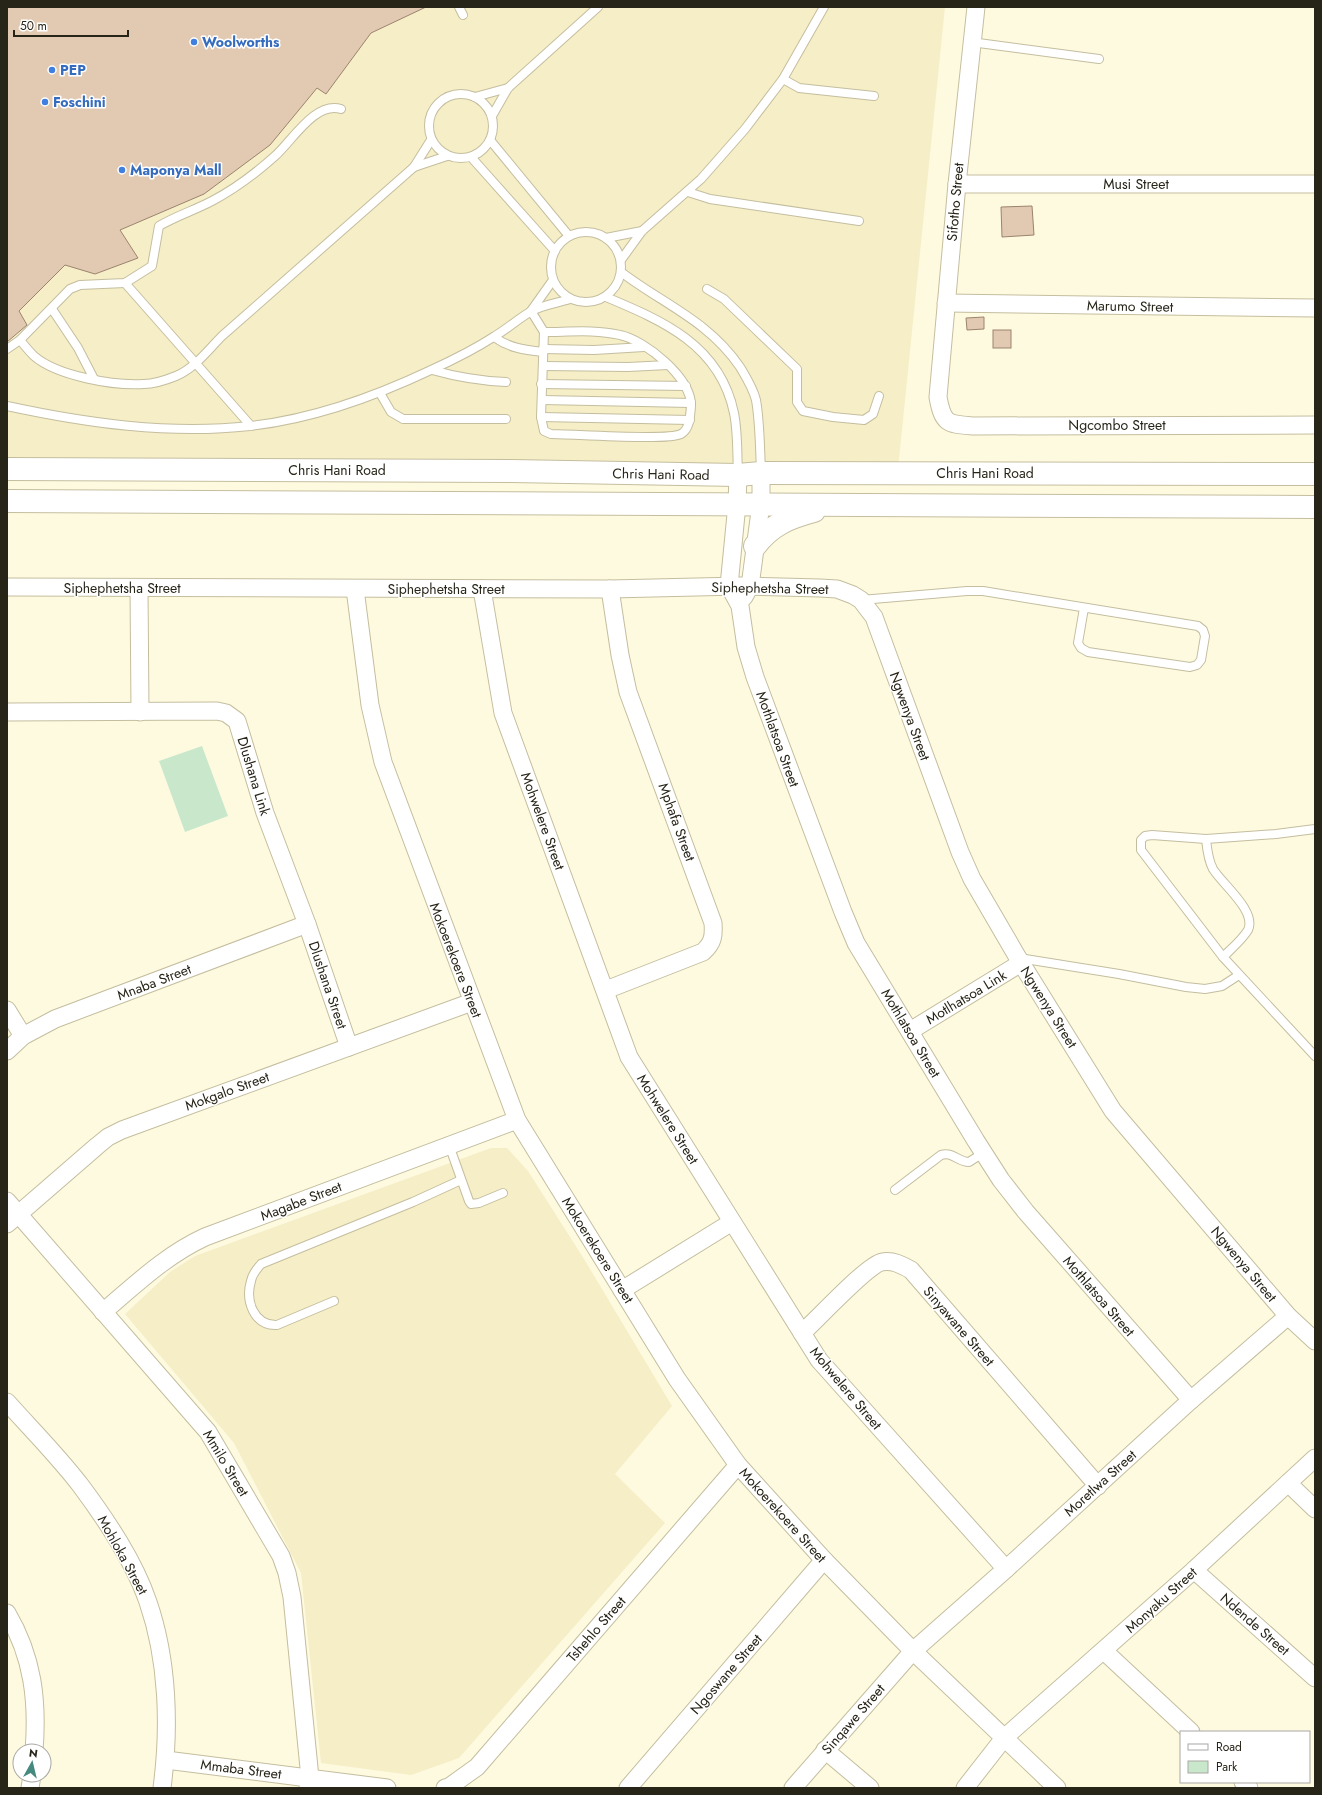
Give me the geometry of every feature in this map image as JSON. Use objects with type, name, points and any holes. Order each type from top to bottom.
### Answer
[{"type":"main road","name":"Chris Hani Road","points":[[7,469],[511,471],[738,475],[761,473],[1315,474]]},
{"type":"main road","points":[[7,501],[1315,507]]},
{"type":"main road","points":[[755,546],[767,532],[784,520],[834,505]]},
{"type":"street","name":"Sifotho Street","points":[[938,397],[957,184],[971,42],[976,7]]},
{"type":"street","name":"Musi Street","points":[[957,184],[1315,184]]},
{"type":"street","name":"Marumo Street","points":[[946,303],[1315,308]]},
{"type":"street","name":"Ngcombo Street","points":[[938,397],[942,416],[947,421],[974,426],[1315,425]]},
{"type":"street","points":[[740,606],[750,586],[761,504],[761,473]]},
{"type":"street","points":[[729,586],[737,504],[738,475]]},
{"type":"street","name":"Mothlatsoa Street","points":[[729,586],[740,606],[746,647],[756,677],[843,912],[864,956],[983,1153],[1026,1212],[1191,1400]]},
{"type":"street","name":"Siphephetsha Street","points":[[7,587],[610,589],[750,586],[836,589],[861,600],[874,617]]},
{"type":"street","points":[[139,588],[140,712]]},
{"type":"street","name":"Mokoerekoere Street","points":[[355,589],[370,705],[383,762],[517,1120],[677,1379],[738,1465],[824,1560],[912,1650],[1057,1788]]},
{"type":"street","name":"Mohwelere Street","points":[[482,589],[503,713],[606,990],[629,1057],[819,1360],[1006,1569]]},
{"type":"street","name":"Mphafa Street","points":[[606,990],[703,952],[713,940],[714,931],[713,923],[699,883],[628,692],[620,655],[610,589]]},
{"type":"street","name":"Ngwenya Street","points":[[874,617],[960,852],[972,879],[1020,960],[1113,1111],[1288,1316],[1315,1341]]},
{"type":"street","name":"Dlushana Link","points":[[7,712],[217,711],[226,713],[236,721],[265,813],[307,924]]},
{"type":"street","name":"Mnaba Street","points":[[7,1051],[23,1036],[55,1019],[307,924]]},
{"type":"street","name":"Dlushana Street","points":[[307,924],[349,1047]]},
{"type":"street","name":"Motlhatsoa Link","points":[[910,1031],[1020,960]]},
{"type":"street","name":"Mokgalo Street","points":[[13,1219],[108,1137],[122,1130],[472,1002]]},
{"type":"street","points":[[7,1010],[23,1036]]},
{"type":"street","name":"Magabe Street","points":[[104,1312],[165,1259],[184,1246],[517,1120]]},
{"type":"street","name":"Mmilo Street","points":[[7,1201],[13,1219],[104,1312],[208,1432],[281,1556],[287,1573],[292,1597],[309,1783]]},
{"type":"street","points":[[622,1290],[732,1222]]},
{"type":"street","name":"Sinyawane Street","points":[[802,1333],[872,1266],[888,1262],[900,1264],[911,1270],[1098,1486]]},
{"type":"street","name":"Moretlwa Street","points":[[912,1650],[1006,1569],[1191,1400],[1288,1316]]},
{"type":"street","name":"Mohloka Street","points":[[7,1402],[80,1485],[100,1513],[134,1569],[148,1600],[157,1631],[163,1671],[166,1760],[162,1788]]},
{"type":"street","name":"Monyaku Street","points":[[965,1788],[1004,1738],[1194,1570],[1315,1458]]},
{"type":"street","name":"Tshehlo Street","points":[[447,1788],[476,1767],[738,1465]]},
{"type":"street","points":[[1288,1483],[1315,1509]]},
{"type":"street","name":"Ngoswane Street","points":[[628,1788],[824,1560]]},
{"type":"street","name":"Ndende Street","points":[[1194,1570],[1315,1678]]},
{"type":"street","points":[[7,1613],[17,1630],[34,1686],[37,1716],[35,1743]]},
{"type":"street","name":"Sinqawe Street","points":[[793,1788],[912,1650]]},
{"type":"street","points":[[1104,1651],[1190,1731]]},
{"type":"street","points":[[825,1750],[870,1788]]},
{"type":"street","name":"Mmaba Street","points":[[166,1760],[309,1783],[387,1788]]},
{"type":"lane","points":[[492,116],[508,88],[598,7]]},
{"type":"lane","points":[[621,260],[642,231],[688,192],[745,129],[783,79],[824,7]]},
{"type":"lane","points":[[971,42],[1099,59]]},
{"type":"lane","points":[[783,79],[799,88],[874,96]]},
{"type":"lane","points":[[475,97],[488,108],[492,116],[493,132],[490,140],[479,153],[471,157],[455,158],[447,156],[438,149],[431,140],[428,123],[435,106],[449,96],[458,94],[475,97],[508,88]]},
{"type":"lane","points":[[7,349],[20,340],[70,289],[80,285],[125,282],[152,266],[159,226],[212,201],[234,188],[275,156],[325,108],[334,107],[341,109]]},
{"type":"lane","points":[[20,340],[34,356],[48,365],[66,373],[127,384],[155,383],[178,375],[197,363],[222,336],[414,167],[431,140]]},
{"type":"lane","points":[[490,140],[569,236]]},
{"type":"lane","points":[[414,167],[447,156]]},
{"type":"lane","points":[[471,157],[555,251]]},
{"type":"lane","points":[[688,192],[710,199],[858,221]]},
{"type":"lane","points":[[606,238],[642,231]]},
{"type":"lane","points":[[587,232],[606,238],[613,244],[621,260],[621,272],[614,290],[606,296],[588,302],[579,302],[570,299],[563,294],[553,280],[551,265],[555,251],[561,242],[569,236],[587,232]]},
{"type":"lane","points":[[621,272],[640,287],[686,314],[705,328],[732,355],[748,378],[755,399],[761,473]]},
{"type":"lane","points":[[531,311],[553,280]]},
{"type":"lane","points":[[125,282],[251,426]]},
{"type":"lane","points":[[707,289],[724,299],[797,369],[797,402],[803,411],[833,417],[864,420],[873,414],[879,396]]},
{"type":"lane","points":[[606,296],[670,327],[692,342],[712,362],[727,393],[734,412],[737,439],[738,475]]},
{"type":"lane","points":[[7,406],[78,420],[138,426],[213,429],[251,426],[340,406],[380,393],[432,370],[494,337],[531,311],[570,299]]},
{"type":"lane","points":[[52,309],[78,348],[94,379]]},
{"type":"lane","points":[[531,311],[544,332],[541,384],[541,418],[544,431],[550,434],[660,436],[680,435],[684,432],[690,420],[691,403],[686,386],[668,365],[644,347],[631,339],[609,333],[544,332]]},
{"type":"lane","points":[[494,337],[504,344],[519,349],[543,351],[602,350],[644,347]]},
{"type":"lane","points":[[543,366],[628,367],[668,365]]},
{"type":"lane","points":[[432,370],[484,382],[506,382]]},
{"type":"lane","points":[[541,384],[686,386]]},
{"type":"lane","points":[[380,393],[391,412],[403,419],[506,419]]},
{"type":"lane","points":[[542,400],[691,403]]},
{"type":"lane","points":[[541,418],[690,420]]},
{"type":"lane","points":[[861,600],[967,591],[983,592],[1198,626],[1203,630],[1205,636],[1201,660],[1197,665],[1190,667],[1088,652],[1081,648],[1078,643],[1084,608]]},
{"type":"lane","points":[[1315,829],[1276,834],[1206,839],[1152,835],[1145,836],[1141,840],[1141,850],[1223,957],[1315,1056]]},
{"type":"lane","points":[[1206,839],[1212,867],[1222,883],[1245,907],[1249,922],[1248,929],[1243,936],[1223,957]]},
{"type":"lane","points":[[1020,960],[1119,974],[1186,987],[1205,989],[1222,986],[1239,975]]},
{"type":"lane","points":[[449,1146],[469,1201],[473,1204],[503,1193]]},
{"type":"lane","points":[[895,1190],[941,1155],[950,1154],[961,1161],[969,1162],[983,1153]]},
{"type":"lane","points":[[334,1301],[278,1325],[270,1325],[261,1322],[252,1308],[250,1300],[251,1280],[261,1264],[413,1202],[461,1180]]},
{"type":"shaded area","name":"Maponya Mall","points":[[7,7],[945,7],[898,469],[7,467]]},
{"type":"shaded area","points":[[491,1148],[507,1148],[528,1171],[584,1259],[672,1406],[615,1474],[665,1523],[459,1758],[411,1775],[321,1763],[301,1573],[234,1443],[125,1314],[170,1272],[195,1256]]},
{"type":"green space","points":[[202,746],[228,816],[185,832],[159,761]]},
{"type":"building","name":"Maponya Mall","points":[[7,7],[426,7],[371,33],[326,94],[317,88],[270,145],[204,194],[120,230],[138,258],[95,274],[65,265],[19,311],[27,325],[7,342]]},
{"type":"building","points":[[1032,206],[1034,235],[1002,237],[1001,207]]},
{"type":"building","points":[[984,317],[984,329],[967,330],[966,318]]},
{"type":"building","points":[[993,330],[1011,330],[1011,348],[993,348]]},
{"type":"place","name":"Woolworths","points":[[194,42]]},
{"type":"place","name":"PEP","points":[[52,70]]},
{"type":"place","name":"Foschini","points":[[45,102]]},
{"type":"place","name":"Maponya Mall","points":[[122,170]]}]
